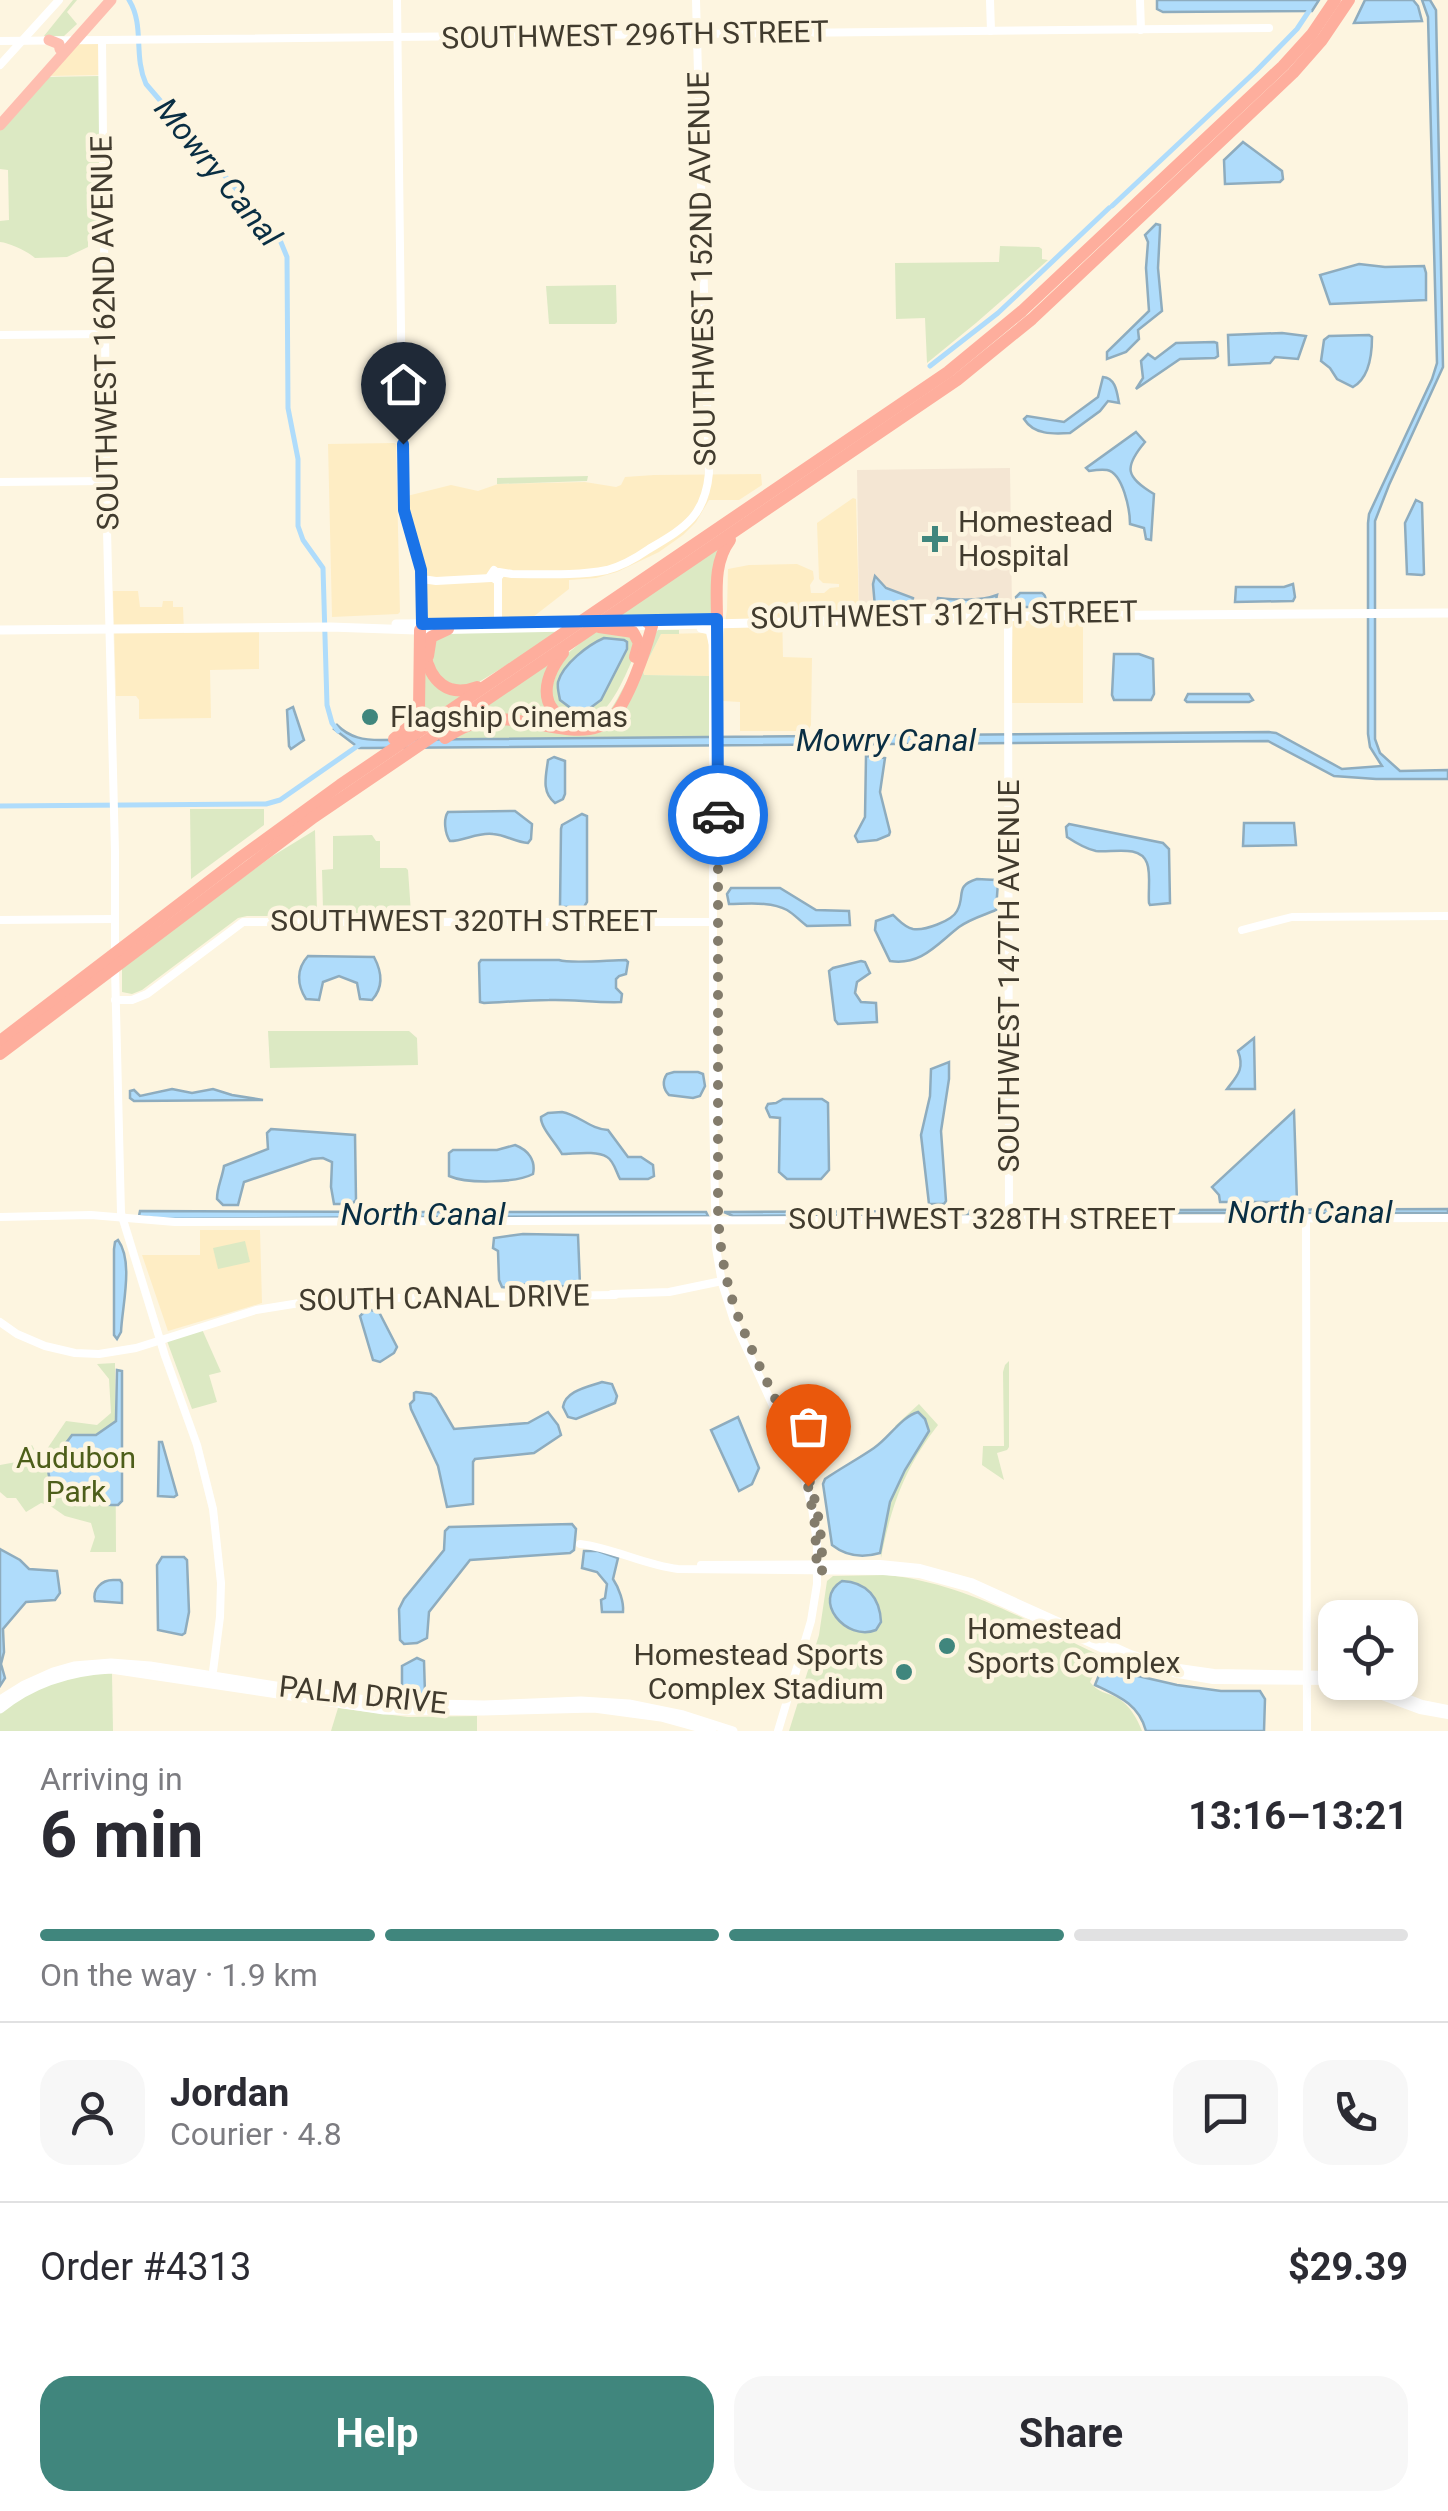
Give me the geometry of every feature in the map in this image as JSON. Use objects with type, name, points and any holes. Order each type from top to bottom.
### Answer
[{"type":"highway","points":[[0,121],[105,0]]},
{"type":"highway","points":[[127,951],[242,856],[379,754],[560,636],[596,620],[988,341],[1283,66],[1335,0]]},
{"type":"highway","points":[[413,754],[957,380],[1032,319],[1293,73],[1349,0]]},
{"type":"highway","points":[[49,40],[58,44],[74,40]]},
{"type":"highway","points":[[715,622],[720,558],[739,528]]},
{"type":"highway","points":[[717,595],[721,612],[734,619]]},
{"type":"highway","points":[[582,636],[556,662],[546,688],[558,714],[582,723],[601,717],[611,707],[638,650],[638,640],[632,632],[596,620]]},
{"type":"highway","points":[[0,1042],[314,817],[452,733],[497,719],[578,730],[598,728],[616,714],[654,627]]},
{"type":"highway","points":[[422,628],[427,664],[440,684],[460,691],[477,687],[518,663]]},
{"type":"highway","points":[[406,735],[419,710],[422,628]]},
{"type":"highway","points":[[427,664],[430,639],[448,630]]},
{"type":"highway","points":[[0,1054],[106,967]]},
{"type":"main road","name":"SOUTHWEST 312TH STREET","points":[[325,626],[404,624],[448,630],[596,620],[654,627],[734,619],[1371,611]]},
{"type":"main road","name":"SOUTHWEST 312TH STREET","points":[[325,626],[394,630],[654,627],[1094,612],[1448,611]]},
{"type":"main road","points":[[1064,616],[1094,612]]},
{"type":"main road","points":[[394,630],[404,624]]},
{"type":"main road","points":[[0,629],[325,626]]},
{"type":"main road","points":[[654,627],[708,628],[713,643]]},
{"type":"main road","name":"PALM DRIVE","points":[[0,1700],[42,1676],[74,1666],[133,1664],[397,1711],[570,1707],[622,1710],[713,1731]]},
{"type":"main road","name":"PALM DRIVE","points":[[0,1709],[46,1682],[94,1670],[133,1671],[384,1704],[484,1705],[580,1700],[629,1704],[683,1715],[732,1731]]},
{"type":"street","points":[[0,66],[59,0]]},
{"type":"street","points":[[397,0],[403,498],[422,584],[422,628]]},
{"type":"street","name":"SOUTHWEST 152ND AVENUE","points":[[422,584],[617,567],[686,525],[703,502],[708,474],[696,0]]},
{"type":"street","points":[[990,0],[991,32]]},
{"type":"street","points":[[1140,0],[1140,30]]},
{"type":"street","name":"SOUTHWEST 296TH STREET","points":[[74,40],[1269,28]]},
{"type":"street","points":[[1,40],[49,40]]},
{"type":"street","points":[[1,40],[10,44],[12,52]]},
{"type":"street","name":"SOUTHWEST 162ND AVENUE","points":[[102,40],[120,1182],[138,1265],[163,1338]]},
{"type":"street","points":[[0,335],[105,334]]},
{"type":"street","points":[[0,482],[107,481]]},
{"type":"street","points":[[493,577],[496,626]]},
{"type":"street","name":"SOUTHWEST 147TH AVENUE","points":[[1008,615],[1009,1219]]},
{"type":"street","points":[[715,622],[715,735]]},
{"type":"street","points":[[715,622],[716,1222],[724,1281],[736,1324],[804,1474],[820,1568],[812,1621],[781,1731]]},
{"type":"street","points":[[1242,930],[1292,917],[1448,916]]},
{"type":"street","name":"SOUTHWEST 320TH STREET","points":[[117,998],[145,990],[241,918],[715,919]]},
{"type":"street","name":"SOUTHWEST 320TH STREET","points":[[117,998],[134,999],[146,994],[243,922],[342,919]]},
{"type":"street","points":[[0,920],[117,920]]},
{"type":"street","name":"SOUTHWEST 328TH STREET","points":[[0,1219],[90,1215],[200,1223],[1448,1218]]},
{"type":"street","points":[[1306,1218],[1307,1731]]},
{"type":"street","name":"SOUTH CANAL DRIVE","points":[[0,1322],[34,1342],[74,1353],[118,1352],[256,1310],[312,1301],[670,1292],[724,1281]]},
{"type":"street","points":[[163,1338],[213,1508],[221,1583],[214,1680]]},
{"type":"street","points":[[163,1338],[203,1452],[219,1523],[224,1615],[214,1680]]},
{"type":"street","points":[[580,1541],[608,1543],[688,1567],[901,1572],[957,1583],[1123,1658],[1170,1673],[1218,1680],[1318,1677]]},
{"type":"street","points":[[1393,1700],[1420,1710],[1448,1712]]},
{"type":"street","points":[[1412,1700],[1448,1712]]},
{"type":"shaded area","points":[[96,42],[99,75],[48,76],[78,43]]},
{"type":"shaded area","points":[[394,443],[400,612],[332,617],[328,444]]},
{"type":"shaded area","name":"Homestead Hospital","points":[[1010,468],[1012,608],[859,610],[857,470]]},
{"type":"shaded area","points":[[761,474],[762,485],[739,500],[709,500],[696,522],[659,552],[617,572],[569,580],[569,589],[533,617],[427,616],[422,565],[407,496],[451,485],[478,491],[498,484],[585,482],[616,487],[625,477]]},
{"type":"shaded area","points":[[853,498],[859,612],[782,612],[783,657],[812,658],[811,725],[808,731],[740,731],[740,702],[723,701],[728,569],[797,564],[813,571],[811,593],[839,587],[819,579],[817,523]]},
{"type":"shaded area","points":[[113,591],[138,591],[140,607],[162,607],[163,601],[173,601],[173,607],[183,607],[184,633],[259,631],[259,669],[210,670],[211,718],[139,719],[136,696],[116,696]]},
{"type":"shaded area","points":[[1013,620],[1083,620],[1083,703],[1011,703]]},
{"type":"shaded area","points":[[708,633],[709,676],[644,675],[661,634]]},
{"type":"shaded area","points":[[200,1230],[260,1230],[262,1303],[168,1331],[142,1255],[200,1255]]},
{"type":"green space","points":[[77,0],[67,12],[77,24],[64,36],[44,36]]},
{"type":"green space","points":[[99,76],[100,242],[88,242],[88,247],[67,257],[35,258],[0,242],[0,221],[9,220],[8,170],[0,169],[0,130],[47,77]]},
{"type":"green space","points":[[1000,246],[1039,247],[1042,259],[1048,260],[927,363],[925,318],[896,319],[895,263],[999,262]]},
{"type":"green space","points":[[616,285],[615,324],[549,324],[546,286]]},
{"type":"green space","points":[[588,476],[587,481],[497,484],[497,478]]},
{"type":"green space","points":[[728,539],[716,617],[612,619]]},
{"type":"green space","points":[[564,630],[474,685],[464,688],[437,678],[429,643],[438,634]]},
{"type":"green space","points":[[596,630],[631,634],[637,650],[605,709],[584,721],[571,719],[549,696],[561,659]]},
{"type":"green space","points":[[658,630],[679,630],[679,634],[661,634],[644,675],[709,676],[710,737],[445,740],[484,722],[603,727]]},
{"type":"green space","points":[[559,653],[545,693],[569,722],[600,719],[626,683],[619,707],[594,728],[515,717],[454,730],[433,740]]},
{"type":"green space","points":[[422,665],[466,694],[401,740],[412,726]]},
{"type":"green space","points":[[190,809],[264,809],[264,825],[191,879]]},
{"type":"green space","points":[[315,830],[316,916],[238,918],[142,990],[122,992],[122,966],[271,857]]},
{"type":"green space","points":[[372,835],[380,841],[380,868],[408,870],[411,913],[325,913],[322,870],[333,869],[333,836]]},
{"type":"green space","points":[[268,1031],[409,1031],[417,1038],[418,1065],[270,1068]]},
{"type":"green space","points":[[245,1241],[250,1262],[218,1269],[213,1248]]},
{"type":"green space","points":[[201,1327],[221,1372],[209,1375],[217,1402],[192,1409],[167,1341]]},
{"type":"green space","points":[[1009,1361],[1009,1447],[997,1453],[1004,1480],[982,1465],[983,1446],[1004,1446],[1003,1372]]},
{"type":"green space","name":"Audubon Park","points":[[115,1363],[116,1552],[90,1552],[95,1537],[91,1523],[65,1516],[41,1503],[26,1512],[16,1498],[7,1498],[0,1492],[0,1465],[33,1459],[28,1447],[32,1445],[38,1456],[66,1421],[97,1425],[111,1413],[109,1379],[97,1364]]},
{"type":"green space","points":[[919,1404],[938,1425],[901,1488],[881,1558],[889,1505],[929,1428],[920,1414],[910,1414],[895,1426]]},
{"type":"green space","name":"Homestead Sports Complex","points":[[833,1576],[916,1579],[971,1596],[1103,1657],[1090,1682],[1126,1705],[1142,1731],[789,1731],[819,1635],[827,1581]]},
{"type":"green space","points":[[112,1673],[113,1731],[0,1731],[0,1713],[34,1690],[76,1676]]},
{"type":"green space","points":[[338,1708],[408,1717],[477,1716],[477,1731],[331,1731]]},
{"type":"water","points":[[1157,0],[1319,0],[1312,11],[1163,12],[1157,9]]},
{"type":"water","points":[[1365,0],[1413,0],[1422,21],[1354,23]]},
{"type":"water","name":"Mowry Canal","points":[[1422,0],[1430,0],[1436,10],[1443,367],[1375,521],[1375,739],[1380,753],[1400,771],[1448,770],[1448,779],[1334,776],[1268,741],[359,748],[334,729],[337,725],[358,737],[381,740],[1269,732],[1342,769],[1382,766],[1370,747],[1368,734],[1369,514],[1437,363],[1428,17]]},
{"type":"water","points":[[1243,142],[1282,171],[1280,182],[1225,184],[1224,160]]},
{"type":"water","points":[[1156,224],[1160,225],[1162,311],[1138,330],[1139,339],[1126,352],[1107,359],[1107,352],[1149,311],[1145,235]]},
{"type":"water","points":[[1359,264],[1424,266],[1426,300],[1330,304],[1320,275]]},
{"type":"water","points":[[1228,335],[1306,336],[1298,359],[1275,357],[1270,363],[1229,365]]},
{"type":"water","points":[[1329,336],[1372,337],[1368,365],[1363,378],[1353,387],[1337,379],[1321,361],[1324,340]]},
{"type":"water","points":[[1214,342],[1218,356],[1215,358],[1180,359],[1136,389],[1143,378],[1141,361],[1148,354],[1155,359],[1176,343]]},
{"type":"water","points":[[1103,377],[1113,383],[1119,403],[1108,401],[1070,433],[1038,431],[1024,419],[1027,416],[1064,422],[1098,397]]},
{"type":"water","points":[[1136,432],[1145,442],[1133,459],[1131,471],[1154,494],[1151,540],[1146,539],[1144,528],[1130,524],[1127,502],[1113,473],[1086,468]]},
{"type":"water","points":[[1416,500],[1422,503],[1422,575],[1407,574],[1405,523]]},
{"type":"water","points":[[875,576],[886,588],[913,598],[912,604],[900,608],[875,607]]},
{"type":"water","points":[[1293,584],[1293,601],[1235,602],[1236,587]]},
{"type":"water","points":[[1020,593],[1042,593],[1043,607],[1018,607],[1016,597]]},
{"type":"water","points":[[997,595],[995,605],[937,604],[938,598],[976,600]]},
{"type":"water","points":[[604,638],[624,640],[627,649],[601,700],[586,711],[572,709],[560,700],[561,675],[577,656]]},
{"type":"water","points":[[1114,654],[1139,654],[1153,659],[1151,700],[1114,700]]},
{"type":"water","points":[[1188,694],[1249,694],[1253,700],[1187,702]]},
{"type":"water","points":[[293,707],[304,740],[291,749],[287,710]]},
{"type":"water","points":[[866,756],[885,758],[880,792],[890,832],[877,840],[858,842],[855,836],[865,817]]},
{"type":"water","points":[[554,757],[565,761],[565,794],[555,803],[546,783],[548,760]]},
{"type":"water","points":[[515,811],[532,824],[528,843],[487,834],[450,841],[447,834],[448,812]]},
{"type":"water","points":[[582,814],[587,816],[587,902],[584,907],[560,907],[561,829]]},
{"type":"water","points":[[1244,823],[1294,823],[1296,845],[1243,846]]},
{"type":"water","points":[[1069,824],[1163,843],[1169,849],[1170,903],[1150,905],[1147,863],[1138,853],[1085,847],[1067,837]]},
{"type":"water","points":[[977,879],[998,882],[996,910],[963,924],[920,957],[890,961],[875,930],[876,921],[893,915],[913,929],[937,924],[954,915],[963,888]]},
{"type":"water","points":[[731,888],[780,888],[816,910],[849,911],[850,925],[807,926],[780,907],[729,904],[727,894]]},
{"type":"water","points":[[308,956],[374,957],[380,979],[376,995],[372,1000],[360,999],[357,983],[339,976],[323,982],[319,1000],[306,999],[299,977]]},
{"type":"water","points":[[481,960],[628,962],[626,974],[616,979],[621,1002],[484,1003],[480,1002]]},
{"type":"water","points":[[861,961],[870,973],[857,982],[855,993],[861,1002],[876,1003],[877,1022],[838,1024],[829,971]]},
{"type":"water","points":[[1254,1038],[1255,1089],[1227,1089],[1240,1068],[1238,1051]]},
{"type":"water","points":[[949,1062],[941,1131],[946,1201],[929,1204],[921,1135],[930,1096],[931,1069]]},
{"type":"water","points":[[674,1072],[703,1074],[705,1086],[700,1096],[669,1095],[664,1079]]},
{"type":"water","points":[[172,1089],[192,1093],[213,1089],[263,1100],[130,1098],[130,1091],[134,1090],[140,1096]]},
{"type":"water","points":[[783,1099],[822,1099],[828,1103],[829,1170],[821,1179],[787,1179],[779,1172],[780,1118],[770,1117],[766,1108]]},
{"type":"water","points":[[1294,1111],[1297,1202],[1220,1202],[1212,1187]]},
{"type":"water","points":[[562,1112],[608,1130],[628,1157],[641,1157],[653,1165],[654,1176],[620,1179],[607,1157],[562,1154],[541,1117]]},
{"type":"water","points":[[271,1129],[355,1135],[356,1200],[352,1204],[334,1204],[332,1162],[323,1158],[244,1182],[238,1205],[223,1205],[217,1199],[224,1166],[268,1149],[267,1133]]},
{"type":"water","points":[[515,1145],[530,1156],[533,1174],[491,1181],[449,1176],[449,1153],[453,1150],[497,1150]]},
{"type":"water","name":"North Canal","points":[[1448,1209],[1448,1213],[1171,1213],[1172,1210]]},
{"type":"water","name":"North Canal","points":[[140,1211],[415,1212],[416,1217],[162,1219],[139,1216]]},
{"type":"water","name":"North Canal","points":[[422,1212],[706,1212],[708,1216],[421,1217]]},
{"type":"water","points":[[724,1212],[998,1214],[733,1216]]},
{"type":"water","points":[[578,1235],[580,1285],[502,1287],[494,1238]]},
{"type":"water","points":[[118,1240],[126,1272],[121,1332],[117,1339],[114,1249]]},
{"type":"water","points":[[367,1309],[379,1312],[397,1347],[380,1362],[373,1360],[360,1316]]},
{"type":"water","points":[[117,1370],[122,1371],[122,1501],[106,1505],[54,1486],[48,1467],[72,1435],[96,1435],[116,1421]]},
{"type":"water","points":[[602,1382],[612,1384],[617,1396],[615,1403],[576,1419],[568,1417],[563,1407],[568,1397]]},
{"type":"water","points":[[416,1392],[436,1398],[454,1429],[528,1423],[548,1412],[561,1435],[534,1453],[475,1459],[473,1504],[447,1507],[438,1466],[411,1409]]},
{"type":"water","points":[[918,1412],[929,1431],[890,1502],[880,1553],[855,1555],[837,1549],[832,1545],[825,1479],[874,1448]]},
{"type":"water","points":[[738,1417],[759,1468],[752,1484],[739,1491],[711,1430]]},
{"type":"water","points":[[159,1442],[177,1495],[174,1497],[158,1496]]},
{"type":"water","points":[[572,1524],[576,1529],[574,1550],[570,1553],[470,1560],[429,1612],[427,1638],[404,1644],[400,1640],[399,1609],[444,1550],[445,1531],[449,1527]]},
{"type":"water","points":[[0,1549],[29,1569],[57,1571],[60,1593],[55,1600],[26,1602],[3,1629],[1,1664],[5,1678],[0,1686]]},
{"type":"water","points":[[584,1551],[618,1558],[613,1579],[621,1595],[623,1612],[602,1612],[601,1600],[605,1598],[607,1584],[597,1572],[582,1568]]},
{"type":"water","points":[[162,1557],[187,1560],[189,1612],[182,1635],[158,1630],[157,1565]]},
{"type":"water","points":[[120,1580],[122,1603],[95,1601],[99,1586]]},
{"type":"water","points":[[842,1581],[859,1584],[875,1599],[881,1622],[876,1630],[854,1630],[836,1617],[830,1598]]},
{"type":"water","points":[[417,1658],[424,1661],[425,1694],[405,1696],[402,1666]]},
{"type":"water","points":[[1111,1664],[1138,1676],[1177,1685],[1260,1691],[1265,1699],[1264,1731],[1146,1731],[1133,1707],[1095,1685],[1101,1670]]},
{"type":"waterway","name":"Mowry Canal","points":[[129,0],[137,20],[146,84],[280,240],[287,257],[288,408],[298,459],[298,526],[323,568],[327,705],[338,731]]},
{"type":"waterway","points":[[1112,206],[1256,71],[1309,11]]},
{"type":"waterway","points":[[930,366],[998,313],[1109,208]]},
{"type":"waterway","name":"Mowry Canal","points":[[0,806],[266,804],[280,800],[359,745]]},
{"type":"way so far","points":[[718,815],[718,1209],[722,1255],[738,1315],[808,1472],[820,1520],[822,1571],[817,1571],[808,1486]]},
{"type":"place","name":"Homestead Hospital","points":[[935,539]]},
{"type":"place","name":"Flagship Cinemas","points":[[370,717]]},
{"type":"place","name":"Homestead Sports Complex","points":[[947,1646]]},
{"type":"place","name":"Homestead Sports Complex Stadium","points":[[904,1672]]},
{"type":"route","points":[[403,444],[404,510],[421,570],[422,624],[717,619],[718,815]]}]
